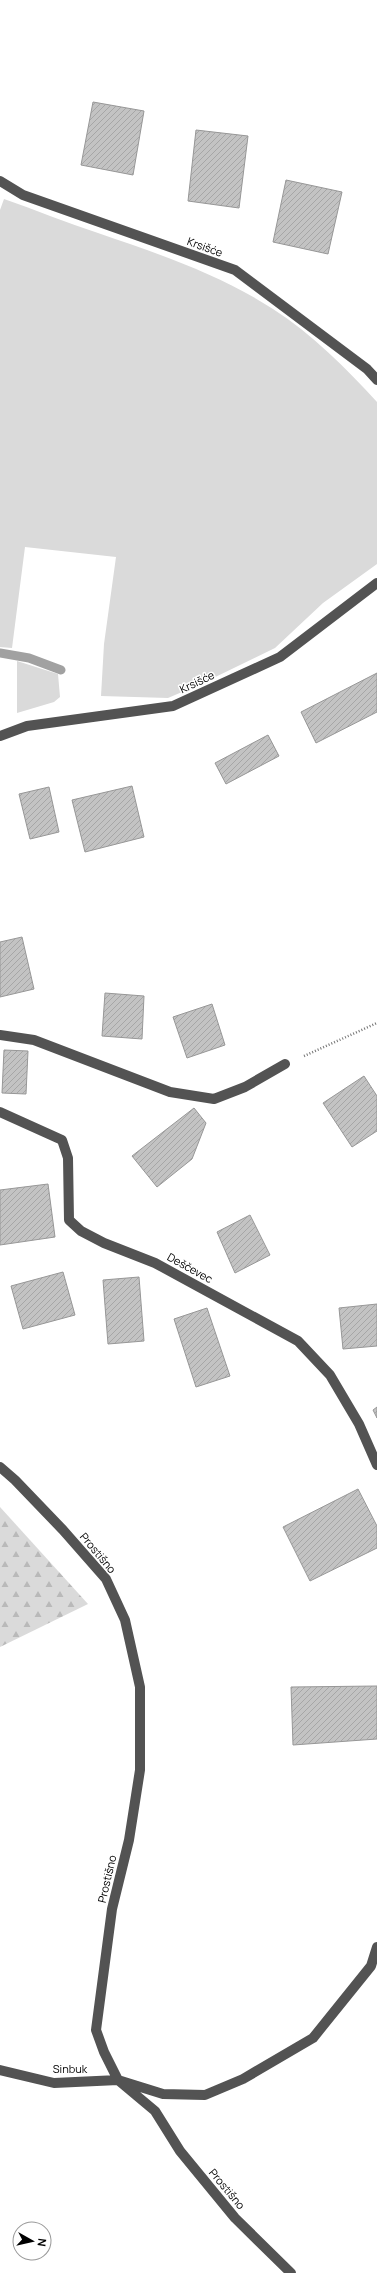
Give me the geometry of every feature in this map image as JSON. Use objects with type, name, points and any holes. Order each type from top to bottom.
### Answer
[{"type":"street","name":"Krsišće","points":[[0,181],[23,195],[235,270],[367,369],[377,380]]},
{"type":"street","name":"Krsišće","points":[[0,736],[27,726],[173,706],[280,657],[377,583]]},
{"type":"street","points":[[0,1035],[34,1040],[170,1092],[214,1098],[245,1087],[285,1064]]},
{"type":"street","name":"Deščevec","points":[[0,1112],[62,1140],[68,1158],[69,1220],[81,1231],[104,1243],[155,1263],[298,1341],[330,1375],[359,1424],[377,1465]]},
{"type":"street","name":"Prostišno","points":[[0,1467],[15,1480],[53,1519],[106,1579],[126,1620],[140,1687],[140,1770],[128,1840],[112,1909],[96,2030],[104,2052],[118,2080],[155,2111],[180,2151],[235,2218],[291,2273]]},
{"type":"street","name":"Sinbuk","points":[[0,2070],[54,2083],[118,2080],[163,2094],[205,2095],[243,2079],[313,2038],[371,1966],[377,1947]]},
{"type":"path","points":[[285,1064],[377,1023]]},
{"type":"green space","points":[[4,199],[188,266],[231,285],[273,309],[315,340],[341,364],[377,402],[377,564],[323,603],[275,648],[203,683],[168,698],[101,696],[104,644],[116,557],[25,547],[12,648],[0,647],[0,210]]},
{"type":"green space","points":[[17,661],[58,674],[60,697],[54,702],[17,713]]},
{"type":"green space","points":[[0,1507],[88,1604],[0,1647]]},
{"type":"building","points":[[93,102],[144,111],[133,175],[81,165]]},
{"type":"building","points":[[196,130],[248,136],[239,208],[188,201]]},
{"type":"building","points":[[286,180],[342,192],[328,254],[273,242]]},
{"type":"building","points":[[377,673],[377,712],[316,743],[301,712]]},
{"type":"building","points":[[268,735],[279,756],[226,784],[215,763]]},
{"type":"building","points":[[132,786],[144,837],[85,852],[72,800]]},
{"type":"building","points":[[49,787],[59,832],[30,839],[19,794]]},
{"type":"building","points":[[22,937],[34,989],[0,997],[0,942]]},
{"type":"building","points":[[105,993],[144,996],[142,1039],[102,1036]]},
{"type":"building","points":[[212,1004],[225,1045],[187,1058],[173,1017]]},
{"type":"building","points":[[4,1050],[28,1051],[26,1094],[2,1093]]},
{"type":"building","points":[[364,1076],[377,1096],[377,1131],[352,1147],[323,1103]]},
{"type":"building","points":[[194,1108],[206,1123],[192,1159],[157,1187],[132,1156]]},
{"type":"building","points":[[48,1184],[55,1237],[0,1245],[0,1190]]},
{"type":"building","points":[[250,1215],[270,1255],[235,1273],[217,1232]]},
{"type":"building","points":[[63,1272],[75,1315],[23,1329],[11,1286]]},
{"type":"building","points":[[139,1277],[144,1341],[108,1344],[103,1280]]},
{"type":"building","points":[[377,1304],[377,1346],[343,1349],[339,1308]]},
{"type":"building","points":[[207,1308],[230,1376],[196,1387],[174,1319]]},
{"type":"building","points":[[377,1407],[377,1418],[373,1410]]},
{"type":"building","points":[[358,1489],[377,1526],[377,1548],[310,1581],[283,1527]]},
{"type":"building","points":[[377,1686],[377,1739],[293,1745],[291,1687]]},
{"type":"waterway","points":[[0,653],[29,658],[61,670]]}]
